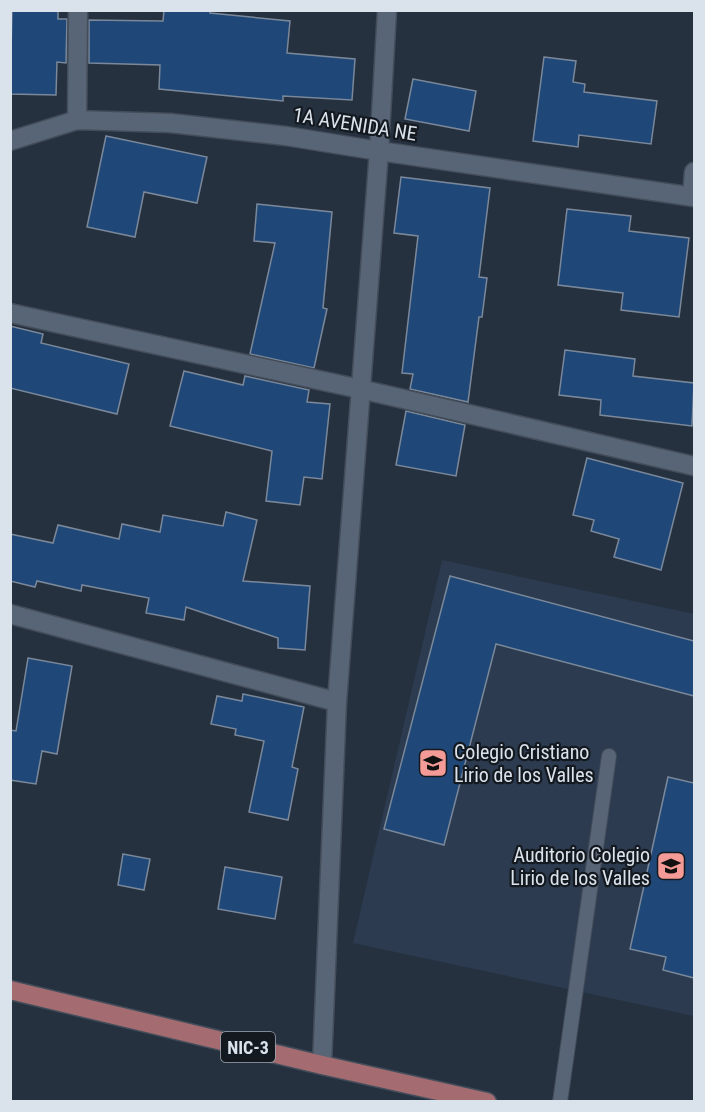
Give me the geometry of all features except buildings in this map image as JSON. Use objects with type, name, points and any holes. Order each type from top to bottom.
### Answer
[{"type":"main road","name":"NIC-3","points":[[10,990],[322,1065],[487,1101]]},
{"type":"street","points":[[77,120],[78,10]]},
{"type":"street","points":[[322,1065],[337,702],[379,151],[387,10]]},
{"type":"street","name":"1A AVENIDA NE","points":[[10,141],[77,120],[193,126],[286,136],[693,196]]},
{"type":"street","points":[[693,196],[694,172]]},
{"type":"street","points":[[10,313],[360,389],[694,466]]},
{"type":"street","points":[[10,614],[337,702]]},
{"type":"lane","points":[[560,1101],[609,756]]},
{"type":"shaded area","points":[[442,560],[694,614],[694,1016],[353,943]]},
{"type":"place","name":"Colegio Cristiano Lirio de los Valles","points":[[433,763]]},
{"type":"place","name":"Auditorio Colegio Lirio de los Valles","points":[[671,866]]}]
